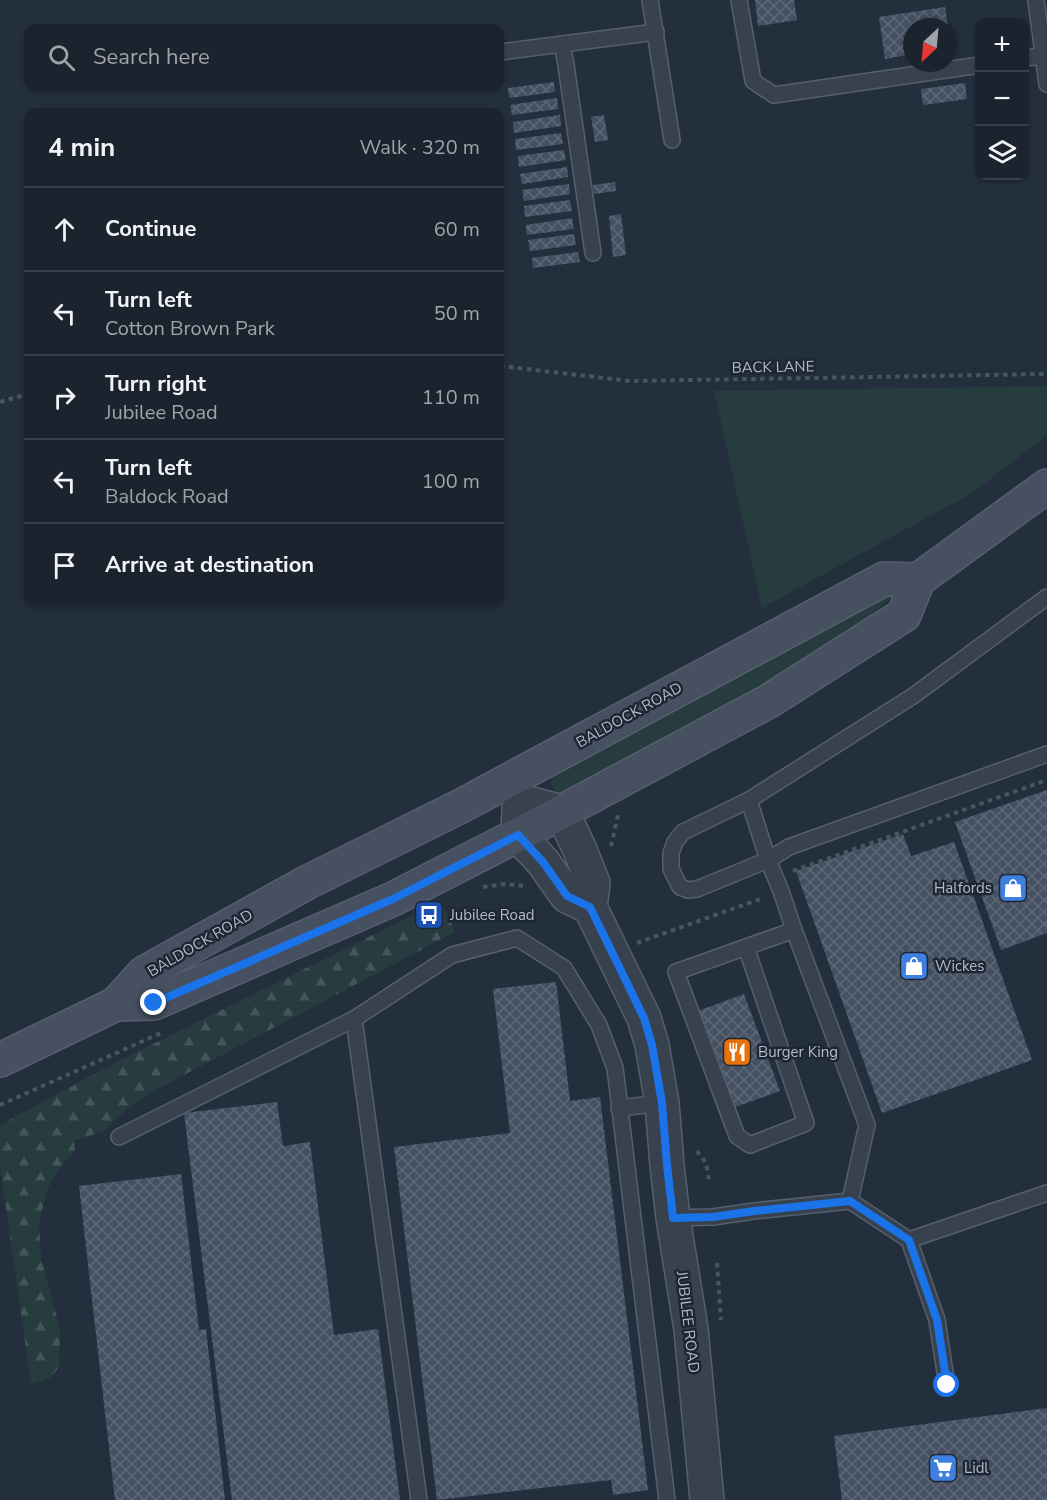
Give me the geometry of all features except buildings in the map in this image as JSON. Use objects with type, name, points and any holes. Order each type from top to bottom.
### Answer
[{"type":"main road","points":[[918,580],[1047,486]]},
{"type":"main road","name":"BALDOCK ROAD","points":[[884,579],[918,580],[904,615],[769,701],[562,812],[393,899],[154,1003],[116,1004],[144,973],[306,883],[461,806],[514,790],[884,579]]},
{"type":"main road","points":[[0,1060],[116,1004]]},
{"type":"street","points":[[562,812],[514,790],[518,835],[548,868],[567,896],[590,907]]},
{"type":"street","name":"JUBILEE ROAD","points":[[562,812],[593,883],[590,907],[644,1018],[652,1045],[662,1103],[673,1218],[691,1329],[707,1500]]},
{"type":"lane","points":[[651,0],[672,140]]},
{"type":"lane","points":[[739,0],[753,81],[774,95],[975,66]]},
{"type":"lane","points":[[1036,0],[1047,84]]},
{"type":"lane","points":[[504,51],[656,32]]},
{"type":"lane","points":[[562,44],[593,253]]},
{"type":"lane","points":[[1029,57],[1043,56]]},
{"type":"lane","points":[[1047,597],[913,696],[749,800],[683,832],[675,842],[671,853],[671,869],[680,886],[688,890],[697,889],[768,860],[789,847],[1047,754]]},
{"type":"lane","points":[[749,800],[768,860],[867,1125],[850,1201]]},
{"type":"lane","points":[[746,947],[806,1123],[750,1145],[737,1136],[676,972],[746,947],[794,930]]},
{"type":"lane","points":[[119,1137],[354,1019],[452,955],[517,938],[564,968],[599,1025],[615,1068],[667,1500]]},
{"type":"lane","points":[[354,1019],[419,1500]]},
{"type":"lane","points":[[619,1108],[662,1103]]},
{"type":"lane","points":[[909,1240],[1047,1193]]},
{"type":"lane","points":[[673,1218],[713,1217],[850,1201],[909,1240],[937,1320],[947,1385]]},
{"type":"path","name":"BACK LANE","points":[[504,366],[630,381],[1047,374]]},
{"type":"path","points":[[0,402],[24,395]]},
{"type":"path","points":[[631,946],[793,888],[788,873],[1047,780]]},
{"type":"path","points":[[611,848],[618,814]]},
{"type":"path","points":[[0,1105],[165,1031]]},
{"type":"green space","points":[[1047,386],[1047,435],[974,492],[762,608],[714,391]]},
{"type":"green space","points":[[887,593],[892,598],[790,672],[568,792],[557,792],[550,784],[554,772]]},
{"type":"green space","points":[[441,901],[455,932],[161,1087],[128,1108],[103,1132],[74,1140],[75,1150],[59,1169],[47,1190],[39,1222],[41,1258],[60,1329],[59,1367],[50,1378],[31,1384],[0,1165],[0,1125],[115,1063]]},
{"type":"place","name":"Halfords","points":[[1013,888]]},
{"type":"place","name":"Jubilee Road","points":[[429,915]]},
{"type":"place","name":"Wickes","points":[[914,966]]},
{"type":"place","name":"Burger King","points":[[737,1052]]},
{"type":"place","name":"Lidl","points":[[943,1468]]},
{"type":"route","points":[[154,1003],[393,899],[518,835],[554,875],[567,896],[590,907],[644,1018],[652,1045],[662,1103],[673,1218],[713,1217],[850,1201],[909,1240],[937,1320],[947,1385]]}]
